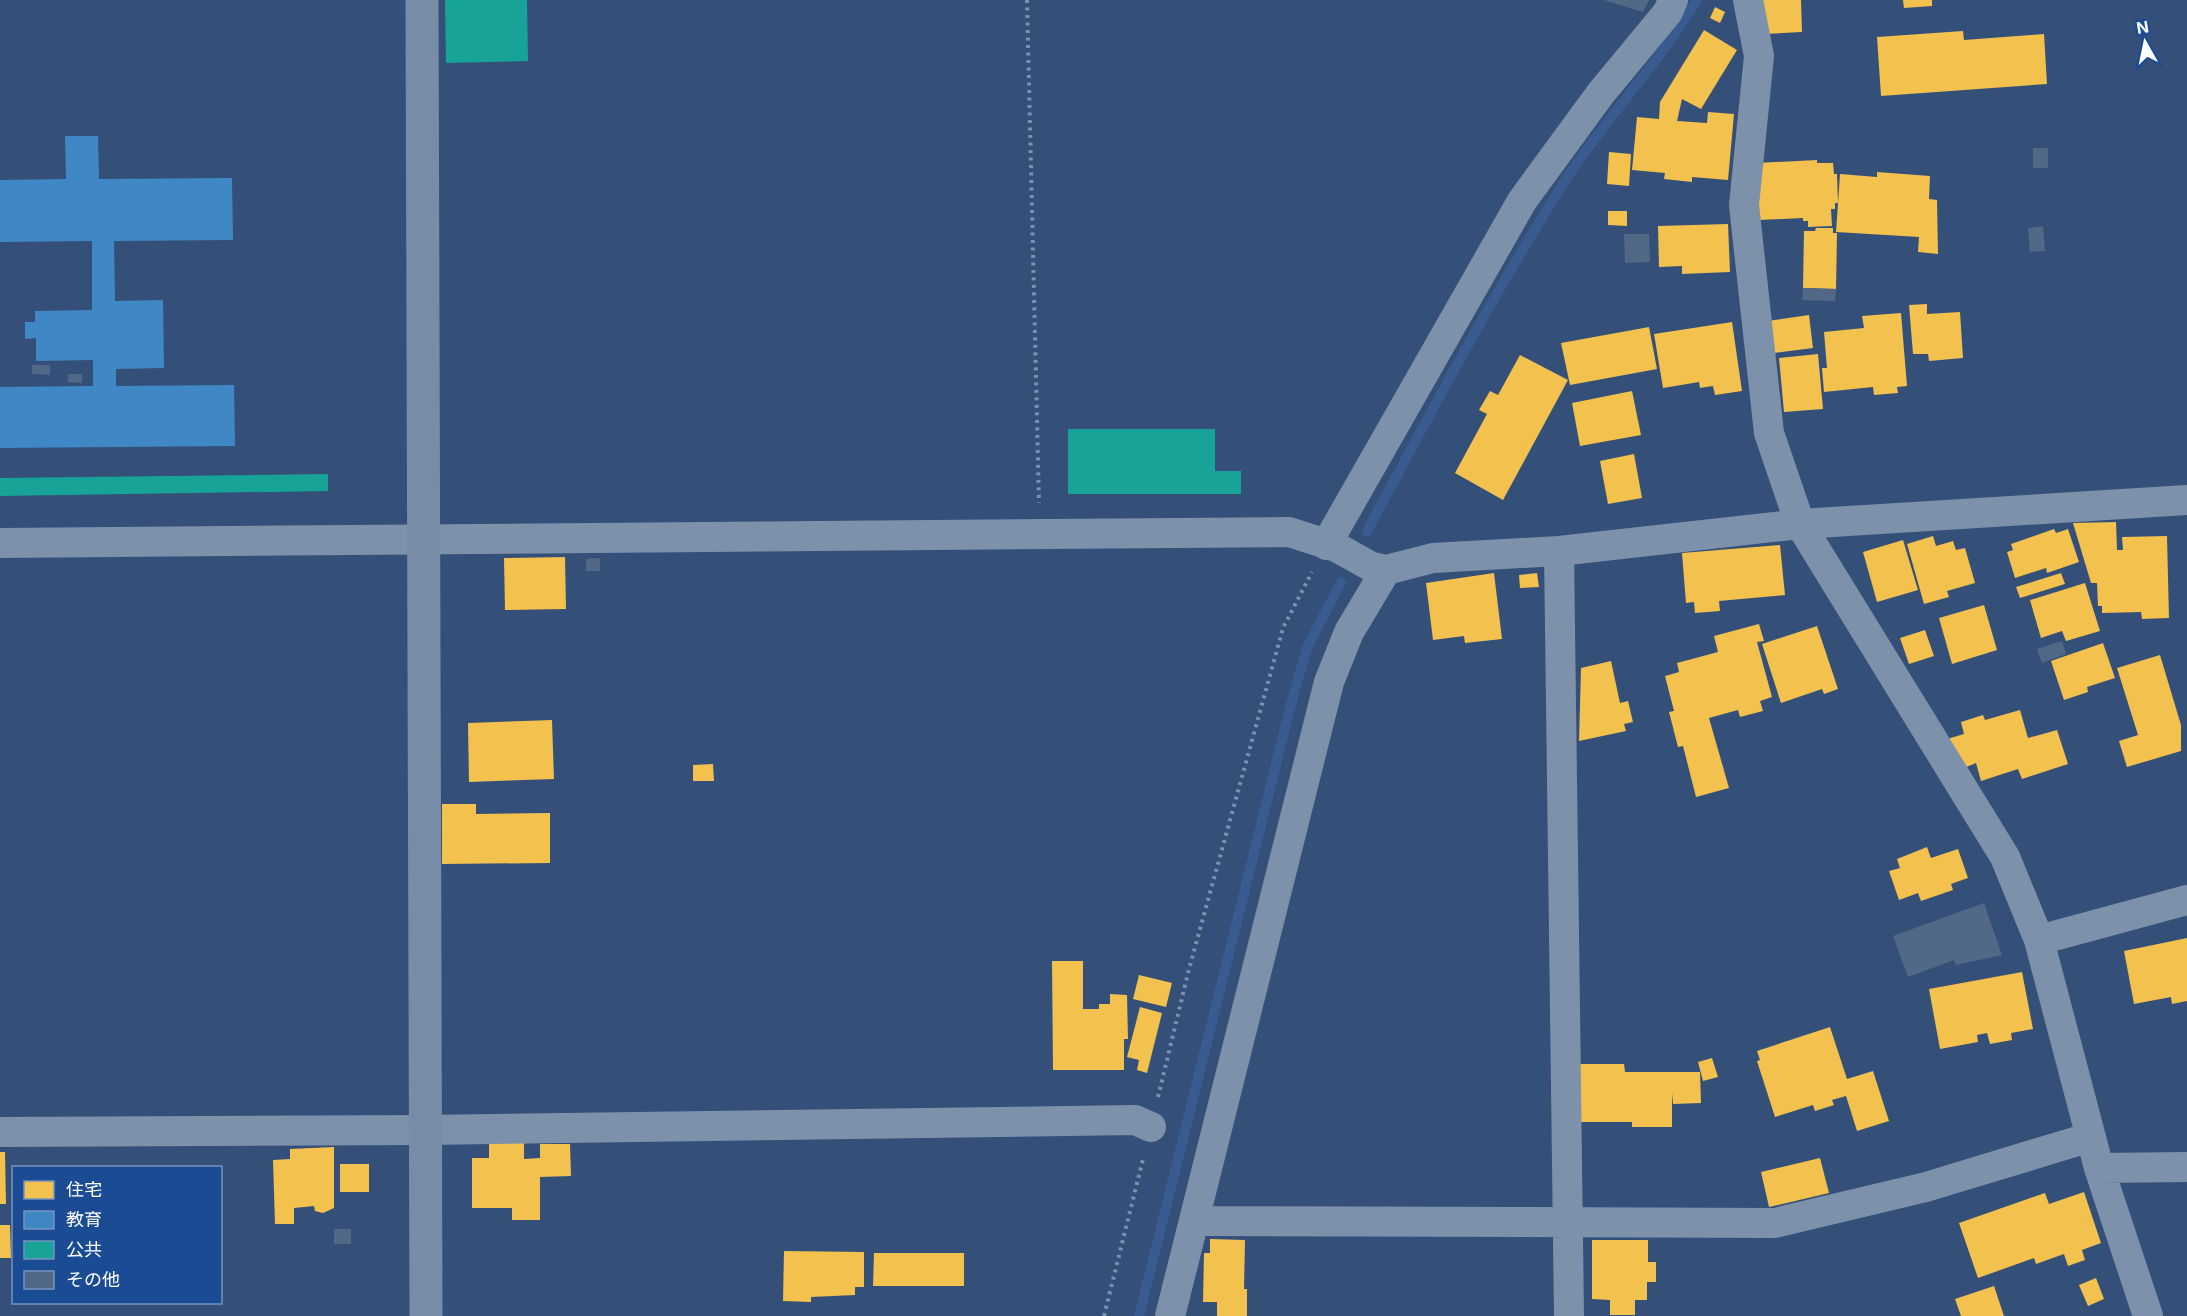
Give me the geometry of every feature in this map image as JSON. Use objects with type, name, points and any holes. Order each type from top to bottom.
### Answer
[{"type":"street","points":[[422,0],[426,1316]]},
{"type":"street","points":[[1326,545],[1522,201],[1601,93],[1668,12],[1673,0]]},
{"type":"street","points":[[1748,0],[1759,56],[1744,205],[1769,433],[1800,524],[2005,857],[2039,940],[2099,1168],[2148,1316]]},
{"type":"street","points":[[0,543],[422,537],[1289,532],[1326,545],[1372,567],[1386,570],[1433,558],[1559,550],[1800,524],[2187,500]]},
{"type":"street","points":[[1559,550],[1569,1316]]},
{"type":"street","points":[[1170,1316],[1329,682],[1349,632],[1386,570]]},
{"type":"street","points":[[2039,940],[2187,900]]},
{"type":"street","points":[[0,1132],[424,1131],[1135,1120],[1151,1127]]},
{"type":"street","points":[[1195,1217],[1209,1221],[1775,1223],[1926,1187],[2091,1137]]},
{"type":"street","points":[[2099,1168],[2187,1167]]},
{"type":"path","points":[[1027,0],[1039,533]]},
{"type":"path","points":[[1104,1316],[1189,969],[1284,628],[1326,545]]},
{"type":"building: 住宅","points":[[1763,0],[1801,0],[1802,32],[1764,34]]},
{"type":"building: 住宅","points":[[1903,0],[1932,0],[1932,6],[1904,8]]},
{"type":"building: 住宅","points":[[1715,7],[1725,12],[1720,23],[1710,18]]},
{"type":"building: 住宅","points":[[1704,30],[1737,50],[1701,109],[1682,99],[1677,121],[1707,123],[1708,112],[1734,114],[1728,180],[1692,177],[1692,182],[1664,179],[1665,173],[1632,170],[1637,117],[1659,119],[1660,102]]},
{"type":"building: 住宅","points":[[1963,31],[1964,40],[2044,34],[2047,84],[1881,96],[1877,37]]},
{"type":"building: 住宅","points":[[1609,152],[1631,154],[1629,186],[1607,184]]},
{"type":"building: 住宅","points":[[1817,160],[1817,163],[1833,163],[1834,174],[1837,174],[1838,203],[1835,203],[1835,209],[1831,209],[1832,226],[1808,227],[1808,221],[1803,221],[1803,218],[1759,220],[1757,163]]},
{"type":"building: 住宅","points":[[1877,172],[1930,176],[1929,199],[1937,200],[1938,254],[1918,252],[1919,237],[1836,232],[1840,174],[1877,177]]},
{"type":"building: 住宅","points":[[1608,211],[1627,211],[1627,226],[1608,225]]},
{"type":"building: 住宅","points":[[1728,224],[1730,272],[1682,274],[1682,266],[1659,267],[1658,226]]},
{"type":"building: 住宅","points":[[1816,228],[1833,228],[1833,233],[1837,233],[1836,289],[1803,288],[1804,231],[1815,231]]},
{"type":"building: 住宅","points":[[1927,304],[1927,314],[1960,312],[1963,358],[1929,361],[1928,354],[1913,354],[1909,305]]},
{"type":"building: 住宅","points":[[1901,313],[1907,386],[1897,387],[1898,393],[1874,395],[1873,387],[1824,392],[1822,368],[1827,368],[1824,332],[1864,328],[1862,316]]},
{"type":"building: 住宅","points":[[1809,315],[1813,348],[1773,353],[1768,321]]},
{"type":"building: 住宅","points":[[1732,322],[1742,391],[1715,395],[1713,386],[1700,388],[1699,382],[1663,388],[1654,334]]},
{"type":"building: 住宅","points":[[1649,327],[1657,369],[1570,385],[1561,343]]},
{"type":"building: 住宅","points":[[1818,354],[1823,409],[1784,412],[1779,358]]},
{"type":"building: 住宅","points":[[1520,355],[1568,380],[1503,500],[1455,473],[1487,414],[1479,410],[1490,391],[1498,395]]},
{"type":"building: 住宅","points":[[1632,391],[1641,435],[1580,446],[1572,403]]},
{"type":"building: 住宅","points":[[1634,454],[1642,498],[1608,504],[1600,461]]},
{"type":"building: 住宅","points":[[2116,522],[2117,550],[2123,550],[2122,537],[2167,536],[2169,618],[2142,619],[2141,612],[2102,613],[2102,606],[2098,606],[2097,583],[2091,583],[2073,523]]},
{"type":"building: 住宅","points":[[2054,529],[2056,533],[2068,529],[2079,562],[2047,573],[2046,568],[2015,578],[2007,552],[2013,550],[2011,544]]},
{"type":"building: 住宅","points":[[1933,536],[1936,546],[1953,541],[1956,550],[1965,548],[1975,583],[1947,591],[1949,597],[1924,604],[1907,544]]},
{"type":"building: 住宅","points":[[1903,540],[1918,590],[1877,602],[1863,552]]},
{"type":"building: 住宅","points":[[1780,545],[1785,595],[1719,601],[1720,611],[1695,613],[1694,602],[1686,603],[1682,553]]},
{"type":"building: 住宅","points":[[565,557],[566,609],[505,610],[504,558]]},
{"type":"building: 住宅","points":[[1494,573],[1502,639],[1465,643],[1464,636],[1433,640],[1426,583]]},
{"type":"building: 住宅","points":[[1537,573],[1539,587],[1520,588],[1519,575]]},
{"type":"building: 住宅","points":[[2061,573],[2065,584],[2020,598],[2016,587]]},
{"type":"building: 住宅","points":[[2085,583],[2100,631],[2066,641],[2062,631],[2041,638],[2030,600]]},
{"type":"building: 住宅","points":[[1984,605],[1997,650],[1952,664],[1939,618]]},
{"type":"building: 住宅","points":[[1759,624],[1764,641],[1757,642],[1772,697],[1760,701],[1763,711],[1740,717],[1738,710],[1709,718],[1729,788],[1696,797],[1683,746],[1678,747],[1669,712],[1674,711],[1665,676],[1679,672],[1677,663],[1718,652],[1714,636]]},
{"type":"building: 住宅","points":[[1817,626],[1838,689],[1824,694],[1822,689],[1781,703],[1762,644]]},
{"type":"building: 住宅","points":[[1925,630],[1934,656],[1909,664],[1900,638]]},
{"type":"building: 住宅","points":[[2103,643],[2115,678],[2087,687],[2088,692],[2064,700],[2051,661]]},
{"type":"building: 住宅","points":[[2160,655],[2181,725],[2181,751],[2127,767],[2119,741],[2138,735],[2117,668]]},
{"type":"building: 住宅","points":[[1611,661],[1620,703],[1628,701],[1633,722],[1624,724],[1626,731],[1579,741],[1581,668]]},
{"type":"building: 住宅","points":[[2020,710],[2028,738],[2057,730],[2068,764],[2022,779],[2018,769],[1981,781],[1976,763],[1964,768],[1947,739],[1964,734],[1961,722],[1983,715],[1985,720]]},
{"type":"building: 住宅","points":[[552,720],[554,779],[469,782],[468,723]]},
{"type":"building: 住宅","points":[[713,764],[714,781],[693,781],[693,765]]},
{"type":"building: 住宅","points":[[442,804],[476,804],[476,814],[550,813],[550,863],[442,864]]},
{"type":"building: 住宅","points":[[1927,847],[1931,858],[1958,849],[1968,878],[1951,884],[1953,890],[1921,901],[1918,893],[1899,900],[1889,871],[1900,868],[1897,859]]},
{"type":"building: 住宅","points":[[2187,938],[2187,1001],[2172,1004],[2171,997],[2134,1004],[2124,951]]},
{"type":"building: 住宅","points":[[1052,961],[1083,961],[1083,1009],[1099,1009],[1099,1004],[1110,1004],[1110,994],[1127,995],[1128,1039],[1124,1039],[1124,1070],[1053,1070]]},
{"type":"building: 住宅","points":[[2022,972],[2033,1029],[2011,1033],[2012,1040],[1990,1044],[1987,1033],[1977,1035],[1978,1042],[1940,1049],[1929,989]]},
{"type":"building: 住宅","points":[[1139,975],[1172,983],[1166,1007],[1133,999]]},
{"type":"building: 住宅","points":[[1140,1007],[1162,1013],[1147,1073],[1137,1070],[1139,1060],[1127,1057]]},
{"type":"building: 住宅","points":[[1830,1027],[1847,1079],[1873,1071],[1889,1121],[1857,1131],[1846,1096],[1832,1100],[1834,1105],[1815,1111],[1813,1105],[1775,1117],[1757,1061],[1760,1060],[1757,1051]]},
{"type":"building: 住宅","points":[[1712,1058],[1718,1077],[1703,1081],[1698,1062]]},
{"type":"building: 住宅","points":[[1578,1064],[1624,1064],[1625,1072],[1700,1072],[1701,1103],[1673,1104],[1672,1093],[1672,1127],[1632,1127],[1632,1122],[1578,1122]]},
{"type":"building: 住宅","points":[[524,1141],[524,1159],[540,1158],[540,1144],[570,1144],[571,1176],[540,1177],[540,1220],[512,1220],[512,1208],[472,1208],[472,1158],[489,1158],[489,1142]]},
{"type":"building: 住宅","points":[[334,1147],[334,1208],[323,1213],[315,1211],[314,1206],[294,1208],[294,1224],[275,1224],[273,1160],[290,1159],[290,1149]]},
{"type":"building: 住宅","points":[[0,1152],[5,1152],[6,1204],[0,1204]]},
{"type":"building: 住宅","points":[[1820,1158],[1829,1193],[1769,1207],[1761,1172]]},
{"type":"building: 住宅","points":[[340,1164],[369,1164],[369,1192],[340,1192]]},
{"type":"building: 住宅","points":[[2084,1192],[2101,1243],[2082,1250],[2085,1260],[2068,1266],[2064,1254],[2036,1264],[2034,1258],[1978,1278],[1959,1223],[2045,1193],[2049,1204]]},
{"type":"building: 住宅","points":[[0,1225],[10,1225],[11,1258],[0,1258]]},
{"type":"building: 住宅","points":[[1210,1239],[1245,1240],[1244,1289],[1247,1289],[1247,1316],[1217,1316],[1217,1302],[1203,1302],[1204,1253],[1210,1253]]},
{"type":"building: 住宅","points":[[1592,1240],[1648,1240],[1648,1262],[1656,1262],[1656,1282],[1647,1282],[1647,1300],[1635,1300],[1635,1315],[1610,1315],[1610,1300],[1592,1299]]},
{"type":"building: 住宅","points":[[784,1251],[864,1252],[864,1287],[855,1287],[855,1295],[811,1297],[811,1302],[783,1301]]},
{"type":"building: 住宅","points":[[874,1253],[964,1253],[964,1286],[873,1286]]},
{"type":"building: 住宅","points":[[2096,1278],[2104,1299],[2088,1306],[2079,1285]]},
{"type":"building: 住宅","points":[[1994,1286],[2004,1316],[1961,1316],[1955,1299]]},
{"type":"building: 教育","points":[[65,136],[98,136],[99,179],[232,178],[233,240],[114,241],[115,301],[163,300],[164,368],[116,369],[116,386],[234,385],[235,446],[0,448],[0,387],[93,386],[93,360],[36,361],[36,338],[25,339],[25,322],[35,322],[35,311],[92,310],[92,241],[0,242],[0,180],[66,179]]},
{"type":"building: 公共","points":[[445,0],[527,0],[528,61],[446,63]]},
{"type":"building: 公共","points":[[1068,429],[1215,429],[1215,471],[1241,471],[1241,494],[1068,494]]},
{"type":"building: 公共","points":[[328,474],[328,491],[0,496],[0,478]]},
{"type":"building: その他","points":[[1604,0],[1649,0],[1643,12]]},
{"type":"building: その他","points":[[2033,148],[2048,148],[2048,168],[2033,168]]},
{"type":"building: その他","points":[[2043,226],[2045,251],[2030,252],[2028,228]]},
{"type":"building: その他","points":[[1624,234],[1649,234],[1650,262],[1625,263]]},
{"type":"building: その他","points":[[1803,288],[1836,289],[1835,301],[1802,300]]},
{"type":"building: その他","points":[[32,365],[50,365],[50,375],[32,374]]},
{"type":"building: その他","points":[[68,374],[82,374],[82,383],[68,382]]},
{"type":"building: その他","points":[[600,558],[600,571],[586,571],[586,559]]},
{"type":"building: その他","points":[[2062,641],[2066,654],[2042,663],[2037,649]]},
{"type":"building: その他","points":[[1984,903],[2002,955],[1956,965],[1954,960],[1908,977],[1893,936]]},
{"type":"building: その他","points":[[334,1229],[351,1229],[351,1244],[334,1244]]},
{"type":"waterway","points":[[1367,531],[1485,314],[1561,187],[1665,48],[1697,0]]},
{"type":"waterway","points":[[1139,1316],[1291,704],[1307,648],[1341,582]]}]
